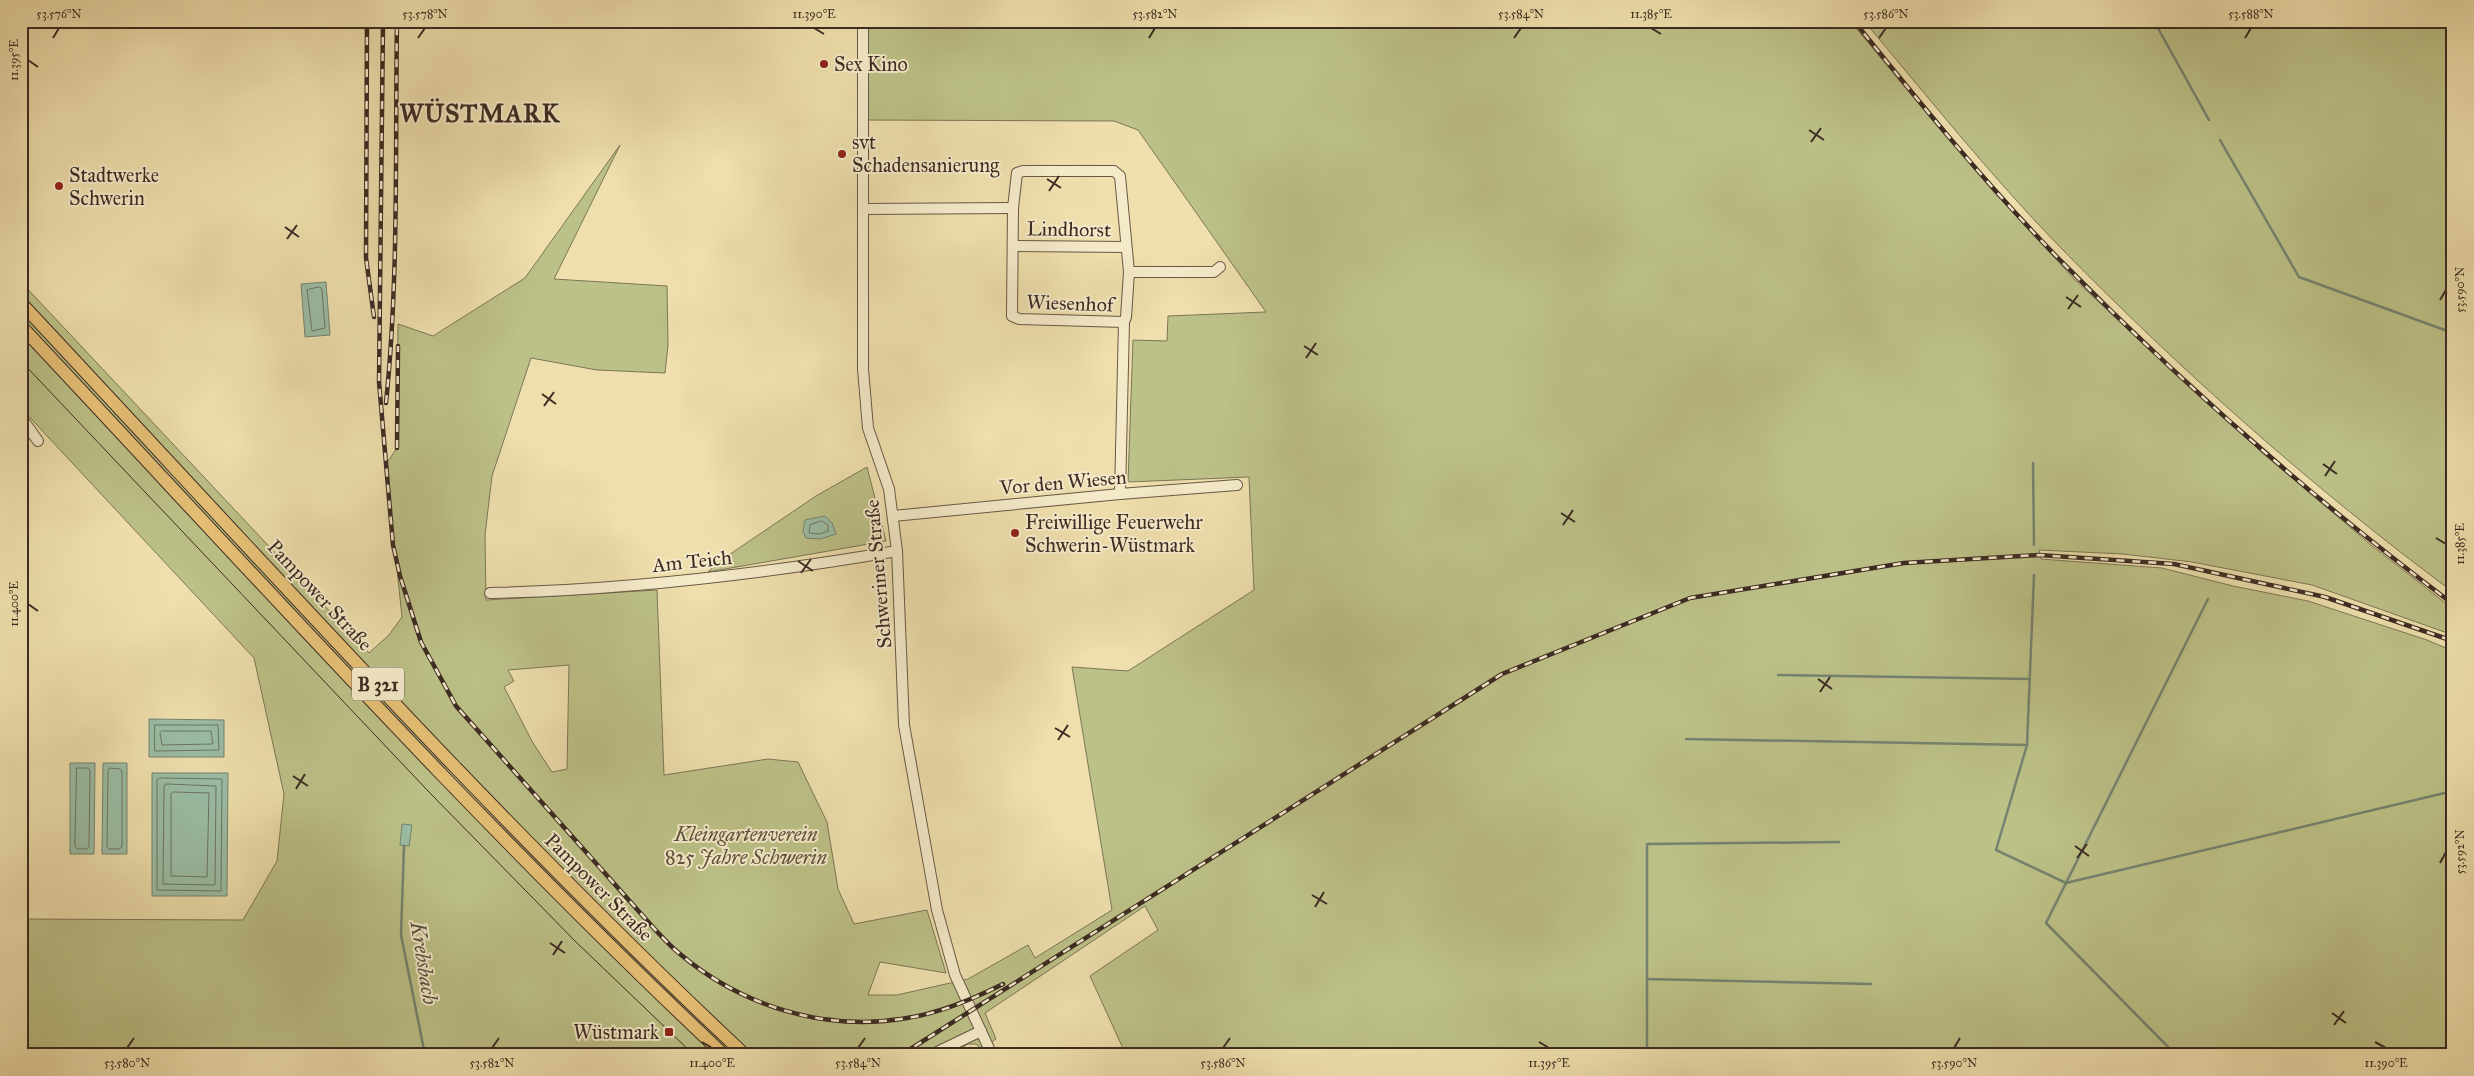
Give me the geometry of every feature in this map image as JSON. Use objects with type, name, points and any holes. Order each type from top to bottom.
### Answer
[{"type":"main road","name":"Pampower Straße","points":[[21,303],[477,790],[629,945],[745,1055]]},
{"type":"main road","name":"Pampower Straße","points":[[21,326],[467,802],[640,976],[724,1055]]},
{"type":"street","name":"Schweriner Straße","points":[[863,21],[863,369],[868,428],[889,489],[893,516],[897,551],[904,724],[935,901],[955,976],[992,1055]]},
{"type":"street","name":"Lindhorst","points":[[1013,208],[1017,173],[1023,171],[1114,171],[1120,176],[1122,183],[1125,248],[1129,272],[1124,322]]},
{"type":"street","points":[[863,209],[1013,208]]},
{"type":"street","name":"Wiesenhof","points":[[1013,208],[1012,316],[1019,319],[1124,322],[1120,494]]},
{"type":"street","name":"Lindhorst","points":[[1013,246],[1125,248]]},
{"type":"street","points":[[1129,272],[1214,272],[1220,267]]},
{"type":"street","points":[[21,417],[38,441]]},
{"type":"street","name":"Vor den Wiesen","points":[[893,516],[1120,494],[1236,486]]},
{"type":"street","name":"Am Teich","points":[[490,593],[561,591],[675,582],[812,565],[897,551]]},
{"type":"street","points":[[931,1055],[981,1032]]},
{"type":"green space","name":"Kleingartenverein 825 Jahre Schwerin","points":[[863,21],[1850,21],[1992,190],[2076,281],[2267,457],[2371,545],[2453,609],[2453,635],[2312,585],[2192,562],[2123,554],[2039,550],[2041,559],[2162,568],[2233,586],[2308,601],[2427,640],[2453,651],[2453,1053],[1126,1055],[1090,976],[1158,930],[1145,906],[985,1013],[996,1039],[981,1049],[976,1044],[968,1044],[949,1055],[21,1055],[21,919],[243,920],[277,861],[284,794],[254,658],[21,408],[21,282],[369,653],[389,635],[402,617],[386,464],[397,448],[398,324],[433,336],[525,278],[620,145],[554,279],[667,286],[668,345],[665,373],[597,370],[531,358],[492,476],[485,535],[486,600],[657,590],[664,775],[768,759],[798,762],[827,822],[838,889],[854,924],[927,910],[946,973],[880,962],[868,995],[897,995],[968,979],[1028,945],[1035,958],[1112,910],[1072,667],[1128,671],[1254,590],[1249,477],[1128,482],[1133,340],[1167,341],[1168,316],[1266,312],[1138,130],[1114,121],[863,120]],"holes":[[[569,665],[567,769],[552,772],[533,743],[504,687],[514,681],[508,670]]]},
{"type":"green space","points":[[1864,21],[2453,21],[2453,592],[2299,470],[2152,338],[2059,246],[2008,192]]},
{"type":"green space","points":[[867,467],[886,541],[708,572],[717,563],[816,496]]},
{"type":"water","points":[[326,282],[330,335],[305,337],[301,284]]},
{"type":"water","points":[[825,516],[832,523],[836,534],[820,539],[806,538],[803,531],[805,520]]},
{"type":"water","points":[[149,719],[224,720],[224,757],[149,757]]},
{"type":"water","points":[[70,763],[95,763],[94,854],[70,854]]},
{"type":"water","points":[[103,763],[127,763],[127,854],[102,854]]},
{"type":"water","points":[[152,773],[228,773],[227,896],[152,896]]},
{"type":"water","points":[[402,824],[412,825],[409,846],[400,845]]},
{"type":"waterway","points":[[2154,21],[2209,120]]},
{"type":"waterway","points":[[2220,140],[2299,277],[2453,333]]},
{"type":"waterway","points":[[2033,463],[2034,545]]},
{"type":"waterway","points":[[2034,575],[2027,745],[1996,850],[2066,883],[2453,791]]},
{"type":"waterway","points":[[2176,1055],[2046,923],[2208,599]]},
{"type":"waterway","points":[[1778,675],[2030,679]]},
{"type":"waterway","points":[[1686,739],[2027,745]]},
{"type":"waterway","points":[[1647,1055],[1647,844],[1839,842]]},
{"type":"waterway","name":"Krebsbach","points":[[404,846],[401,935],[425,1055]]},
{"type":"waterway","points":[[1647,979],[1871,984]]},
{"type":"waterway","points":[[2351,1055],[2353,1048]]},
{"type":"tram line","points":[[21,361],[429,792],[576,942],[694,1055]]},
{"type":"railway","points":[[367,21],[366,258],[374,317]]},
{"type":"railway","points":[[383,21],[379,382],[393,545],[400,576],[421,642],[456,706],[665,940],[705,973],[731,988],[758,1001],[816,1018],[846,1021],[877,1021],[932,1013],[968,1000],[1003,984]]},
{"type":"railway","points":[[386,403],[395,260],[397,21]]},
{"type":"railway","points":[[1854,21],[1928,112],[2030,229],[2151,349],[2199,394],[2299,481],[2349,523],[2453,604]]},
{"type":"railway","points":[[397,448],[398,346]]},
{"type":"railway","points":[[901,1055],[1502,674],[1690,598],[1904,563],[2039,555],[2174,564],[2325,597],[2453,641]]},
{"type":"place","name":"Sex Kino","points":[[824,64]]},
{"type":"place","name":"svt Schadensanierung","points":[[842,154]]},
{"type":"place","name":"Stadtwerke Schwerin","points":[[59,186]]},
{"type":"place","name":"Freiwillige Feuerwehr Schwerin-Wüstmark","points":[[1015,533]]},
{"type":"place","name":"Wüstmark","points":[[669,1032]]},
{"type":"district","name":"WÜSTMARK","points":[[480,113]]}]
